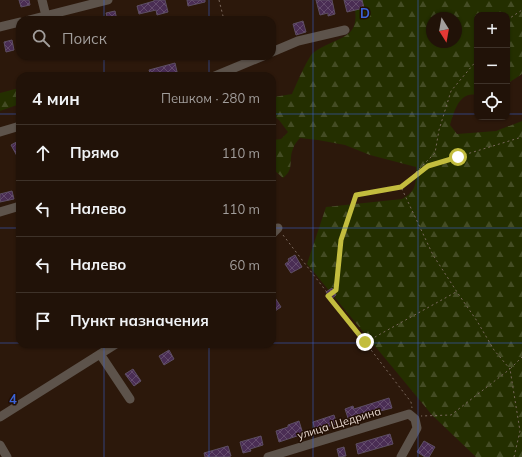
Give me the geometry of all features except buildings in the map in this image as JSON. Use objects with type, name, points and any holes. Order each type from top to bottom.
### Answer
[{"type":"street","points":[[42,0],[46,16],[108,0]]},
{"type":"street","points":[[0,27],[16,23]]},
{"type":"street","points":[[276,50],[298,41],[345,30]]},
{"type":"street","points":[[225,72],[254,60]]},
{"type":"street","points":[[238,67],[239,72]]},
{"type":"street","points":[[0,132],[16,127]]},
{"type":"street","points":[[0,212],[16,207]]},
{"type":"street","points":[[0,417],[110,348]]},
{"type":"street","points":[[100,354],[130,399]]},
{"type":"street","name":"улица Щедрина","points":[[268,457],[409,414],[415,419]]},
{"type":"street","points":[[401,457],[417,428],[415,419]]},
{"type":"street","points":[[0,445],[7,457]]},
{"type":"path","points":[[219,0],[223,16]]},
{"type":"path","points":[[510,18],[522,10]]},
{"type":"path","points":[[401,187],[435,153],[438,130],[451,91],[474,64]]},
{"type":"path","points":[[328,296],[336,290],[341,240],[356,195],[401,187],[428,166],[522,137]]},
{"type":"path","points":[[401,187],[433,255],[477,321],[494,350],[510,369],[520,430],[514,457]]},
{"type":"path","points":[[276,232],[365,342],[411,402],[415,419],[417,416],[451,415],[510,369],[522,357]]},
{"type":"path","points":[[365,342],[457,292]]},
{"type":"green space","points":[[353,0],[522,0],[522,74],[510,82],[510,12],[474,12],[474,95],[466,96],[458,104],[450,125],[457,134],[496,131],[522,121],[522,457],[476,457],[432,415],[307,264],[326,207],[402,199],[411,193],[416,182],[416,167],[370,155],[345,145],[300,138],[293,148],[290,168],[287,175],[283,178],[276,172],[276,140],[281,139],[288,132],[276,118],[276,97],[292,94],[313,53],[322,47],[346,36],[352,30],[355,23]]},
{"type":"green space","points":[[16,89],[16,105],[0,111],[0,93]]},
{"type":"route","points":[[365,342],[328,296],[336,290],[341,240],[356,195],[401,187],[428,166],[458,157]]}]
